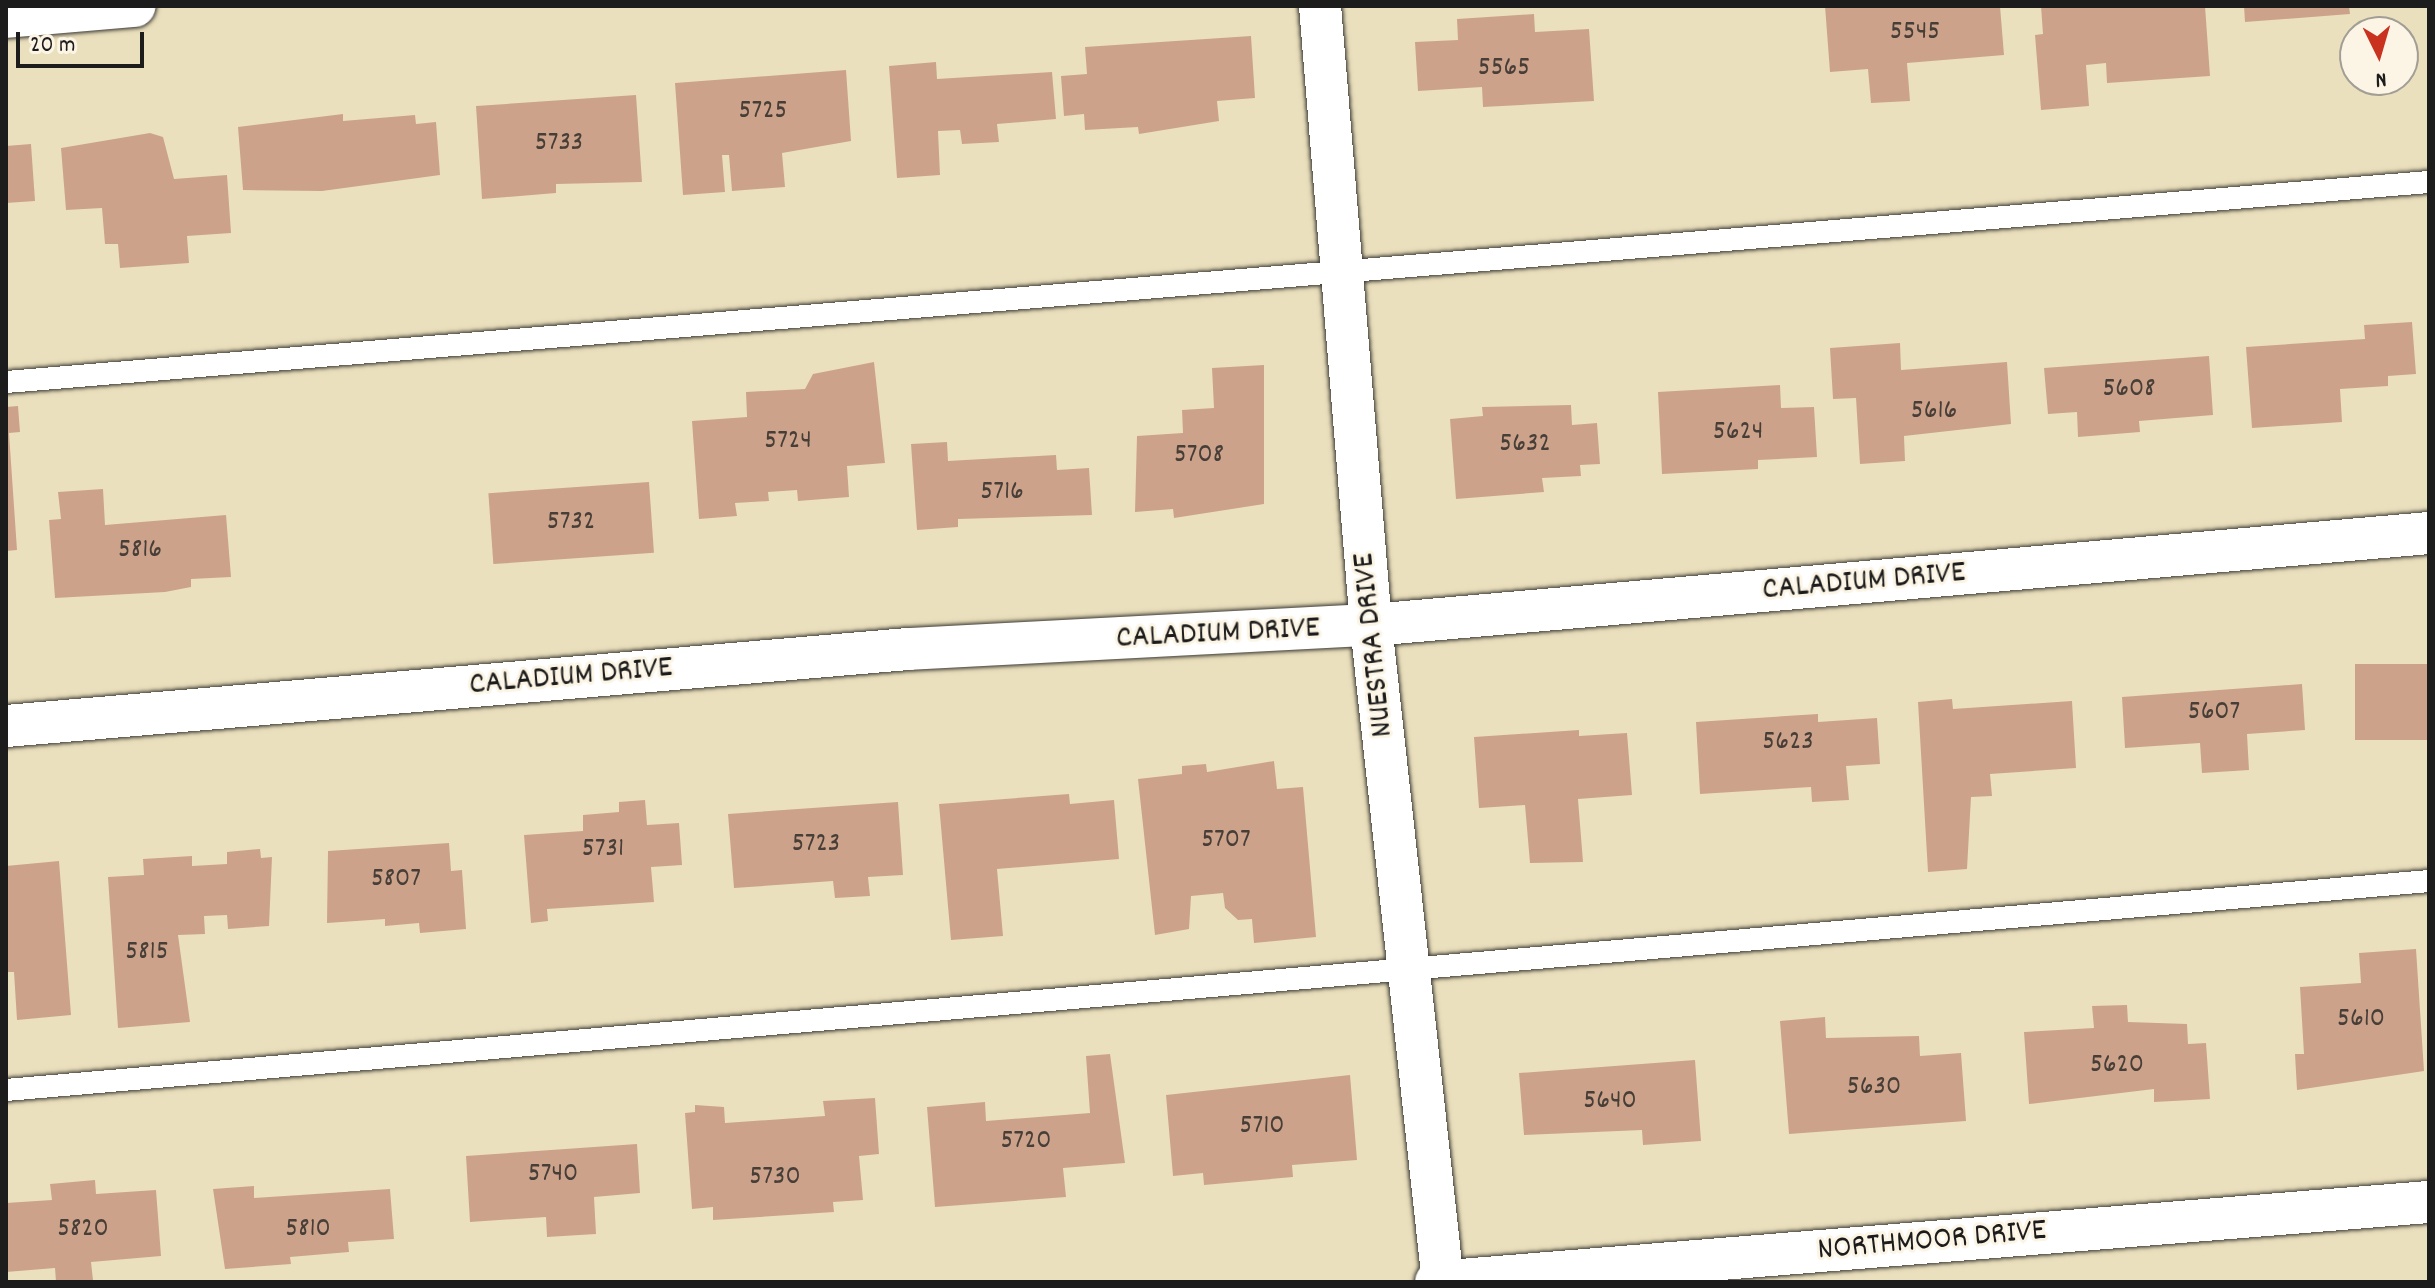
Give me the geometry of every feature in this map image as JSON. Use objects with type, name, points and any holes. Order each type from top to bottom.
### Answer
[{"type":"street","points":[[6,17],[135,6]]},
{"type":"street","name":"NUESTRA DRIVE","points":[[1320,6],[1371,625],[1443,1282]]},
{"type":"street","name":"CALADIUM DRIVE","points":[[6,726],[908,649],[1371,625],[2429,533]]},
{"type":"street","name":"NORTHMOOR DRIVE","points":[[1436,1282],[2429,1202]]},
{"type":"lane","points":[[6,382],[1341,268],[2429,182]]},
{"type":"lane","points":[[6,1090],[2429,881]]},
{"type":"building","points":[[1825,6],[2000,6],[2004,55],[1907,63],[1910,101],[1871,103],[1868,69],[1830,72]]},
{"type":"building","points":[[2041,6],[2205,6],[2210,76],[2107,83],[2106,63],[2086,65],[2089,106],[2041,110],[2035,35],[2043,34]]},
{"type":"building","points":[[2244,6],[2349,6],[2350,14],[2245,22]]},
{"type":"building","points":[[1534,14],[1535,32],[1589,29],[1594,101],[1483,107],[1482,87],[1418,91],[1415,42],[1458,40],[1457,19]]},
{"type":"building","points":[[1251,36],[1255,98],[1217,101],[1219,121],[1139,134],[1138,127],[1085,130],[1084,114],[1064,116],[1061,76],[1087,74],[1085,47]]},
{"type":"building","points":[[936,62],[937,79],[1052,72],[1056,119],[997,124],[999,142],[962,144],[960,130],[938,131],[940,175],[897,178],[889,66]]},
{"type":"building","points":[[846,70],[851,141],[782,153],[785,187],[732,191],[729,155],[722,155],[725,192],[683,195],[675,83]]},
{"type":"building","points":[[636,95],[642,182],[556,184],[556,193],[482,199],[476,106]]},
{"type":"building","points":[[343,114],[343,121],[415,115],[416,124],[436,122],[440,175],[322,191],[243,190],[238,127]]},
{"type":"building","points":[[150,133],[163,137],[174,179],[227,175],[231,233],[187,236],[189,263],[120,268],[118,244],[105,244],[102,208],[66,210],[61,148]]},
{"type":"building","points":[[31,144],[35,201],[6,203],[6,146]]},
{"type":"building","points":[[2412,322],[2416,374],[2388,376],[2388,386],[2340,389],[2342,422],[2252,428],[2246,347],[2365,339],[2364,325]]},
{"type":"building","points":[[1900,343],[1901,370],[2007,362],[2011,424],[1904,436],[1905,461],[1860,464],[1856,398],[1833,399],[1830,348]]},
{"type":"building","points":[[2209,356],[2213,415],[2139,421],[2140,432],[2078,437],[2077,412],[2048,414],[2044,368]]},
{"type":"building","points":[[874,362],[885,463],[847,466],[849,497],[798,501],[797,490],[768,492],[769,501],[735,503],[737,516],[699,519],[692,421],[747,417],[746,392],[805,389],[813,374]]},
{"type":"building","points":[[1264,365],[1264,504],[1174,518],[1173,509],[1135,512],[1137,436],[1183,433],[1182,410],[1214,408],[1212,368]]},
{"type":"building","points":[[1780,385],[1781,408],[1814,407],[1817,457],[1758,460],[1758,469],[1662,474],[1658,392]]},
{"type":"building","points":[[1571,405],[1572,425],[1597,423],[1600,464],[1580,465],[1581,476],[1542,478],[1544,492],[1456,499],[1450,419],[1483,416],[1482,407]]},
{"type":"building","points":[[18,406],[20,432],[9,433],[17,550],[6,551],[6,407]]},
{"type":"building","points":[[947,442],[948,461],[1056,455],[1057,470],[1089,468],[1092,515],[958,519],[958,527],[917,530],[911,444]]},
{"type":"building","points":[[649,482],[654,553],[493,564],[488,493]]},
{"type":"building","points":[[103,489],[105,525],[226,515],[231,577],[191,579],[191,587],[165,592],[55,598],[49,520],[61,519],[58,492]]},
{"type":"building","points":[[2355,664],[2429,664],[2429,740],[2355,740]]},
{"type":"building","points":[[2302,684],[2305,730],[2247,734],[2249,770],[2202,773],[2200,743],[2125,748],[2122,697]]},
{"type":"building","points":[[1952,699],[1953,709],[2072,701],[2076,768],[1990,774],[1992,796],[1971,797],[1967,869],[1928,872],[1918,702]]},
{"type":"building","points":[[1818,714],[1818,722],[1877,718],[1880,764],[1846,766],[1849,800],[1812,802],[1811,787],[1700,794],[1696,722]]},
{"type":"building","points":[[1579,730],[1579,736],[1627,733],[1632,795],[1578,799],[1583,862],[1530,863],[1525,805],[1479,808],[1474,737]]},
{"type":"building","points":[[1274,761],[1277,789],[1303,787],[1316,937],[1254,943],[1252,919],[1238,920],[1225,908],[1223,893],[1191,896],[1189,929],[1155,935],[1138,779],[1182,774],[1182,766],[1206,764],[1207,772]]},
{"type":"building","points":[[1069,794],[1070,804],[1114,800],[1119,859],[997,869],[1003,936],[951,940],[939,804]]},
{"type":"building","points":[[645,800],[647,825],[679,823],[682,865],[651,867],[654,902],[547,909],[548,921],[531,923],[524,835],[583,831],[583,815],[619,812],[619,802]]},
{"type":"building","points":[[898,802],[903,875],[868,877],[870,896],[835,898],[833,881],[734,888],[728,814]]},
{"type":"building","points":[[449,843],[451,871],[462,870],[466,929],[420,933],[419,923],[385,926],[385,919],[327,923],[328,851]]},
{"type":"building","points":[[260,849],[261,858],[272,857],[269,926],[228,929],[227,915],[204,916],[205,934],[178,935],[190,1022],[118,1028],[108,877],[144,875],[143,859],[192,856],[192,866],[227,864],[227,852]]},
{"type":"building","points":[[59,861],[71,1015],[17,1020],[14,972],[6,972],[6,866]]},
{"type":"building","points":[[2416,949],[2424,1071],[2297,1090],[2295,1054],[2304,1054],[2300,987],[2361,983],[2359,953]]},
{"type":"building","points":[[2127,1005],[2128,1022],[2187,1024],[2188,1044],[2206,1043],[2210,1099],[2154,1102],[2154,1089],[2029,1104],[2024,1032],[2094,1028],[2092,1006]]},
{"type":"building","points":[[1825,1017],[1826,1038],[1919,1036],[1920,1056],[1961,1053],[1966,1121],[1789,1134],[1780,1021]]},
{"type":"building","points":[[1110,1054],[1125,1163],[1063,1168],[1066,1197],[935,1207],[927,1107],[985,1102],[986,1121],[1090,1113],[1086,1056]]},
{"type":"building","points":[[1695,1060],[1701,1141],[1643,1145],[1642,1130],[1524,1135],[1519,1073]]},
{"type":"building","points":[[1350,1075],[1357,1160],[1292,1165],[1293,1177],[1204,1185],[1203,1173],[1173,1176],[1166,1095]]},
{"type":"building","points":[[875,1098],[879,1154],[859,1156],[863,1200],[833,1202],[834,1212],[713,1220],[713,1207],[692,1209],[685,1113],[695,1112],[695,1105],[724,1107],[725,1123],[825,1116],[823,1101]]},
{"type":"building","points":[[637,1144],[640,1193],[594,1197],[596,1234],[547,1237],[546,1217],[470,1222],[466,1156]]},
{"type":"building","points":[[95,1180],[96,1194],[156,1190],[161,1256],[91,1262],[93,1280],[56,1282],[55,1268],[6,1272],[6,1203],[52,1200],[50,1184]]},
{"type":"building","points":[[254,1186],[254,1198],[390,1189],[394,1239],[348,1242],[349,1252],[290,1257],[291,1264],[225,1269],[213,1189]]}]
